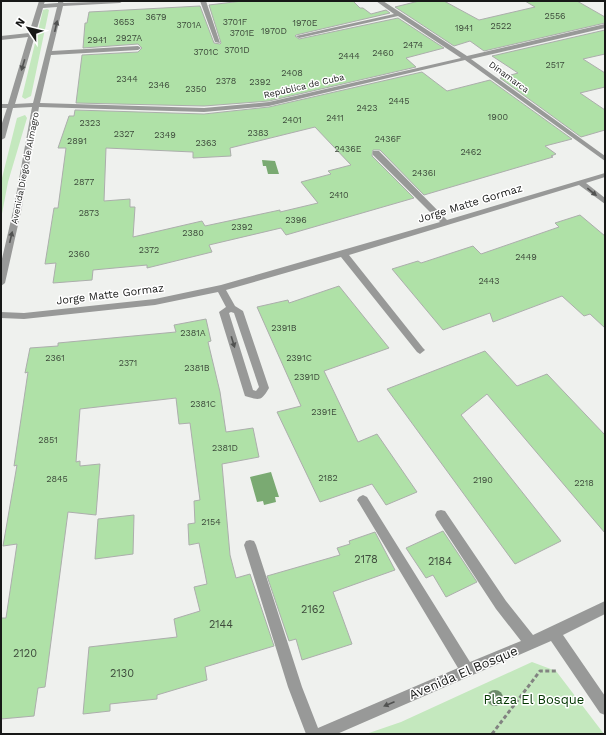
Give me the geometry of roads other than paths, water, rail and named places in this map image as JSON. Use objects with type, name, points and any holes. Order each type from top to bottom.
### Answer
[{"type":"street","points":[[1,138],[41,4],[120,1]]},
{"type":"street","points":[[203,1],[218,42]]},
{"type":"street","name":"Dinamarca","points":[[379,1],[465,58],[605,159]]},
{"type":"street","name":"Avenida Diego de Almagro","points":[[1,283],[18,207],[36,105],[61,3]]},
{"type":"street","points":[[299,36],[400,14]]},
{"type":"street","name":"República de Cuba","points":[[1,106],[36,105],[204,110],[270,104],[605,26]]},
{"type":"street","points":[[1,38],[32,35]]},
{"type":"street","points":[[49,53],[138,48]]},
{"type":"street","points":[[376,153],[445,223]]},
{"type":"street","name":"Jorge Matte Gormaz","points":[[1,315],[24,316],[155,302],[221,288],[343,254],[605,175]]},
{"type":"street","points":[[580,182],[605,202]]},
{"type":"street","points":[[343,254],[420,350]]},
{"type":"street","points":[[221,288],[231,308],[238,311],[264,388],[258,396],[249,393],[224,312],[231,308]]},
{"type":"street","points":[[363,500],[468,670]]},
{"type":"street","points":[[441,516],[501,605],[531,643]]},
{"type":"street","points":[[250,545],[295,687],[313,734]]},
{"type":"street","name":"Avenida El Bosque","points":[[320,734],[554,633],[605,607]]},
{"type":"street","points":[[554,633],[605,708]]},
{"type":"park label","name":"Plaza El Bosque","points":[[534,699]]}]
